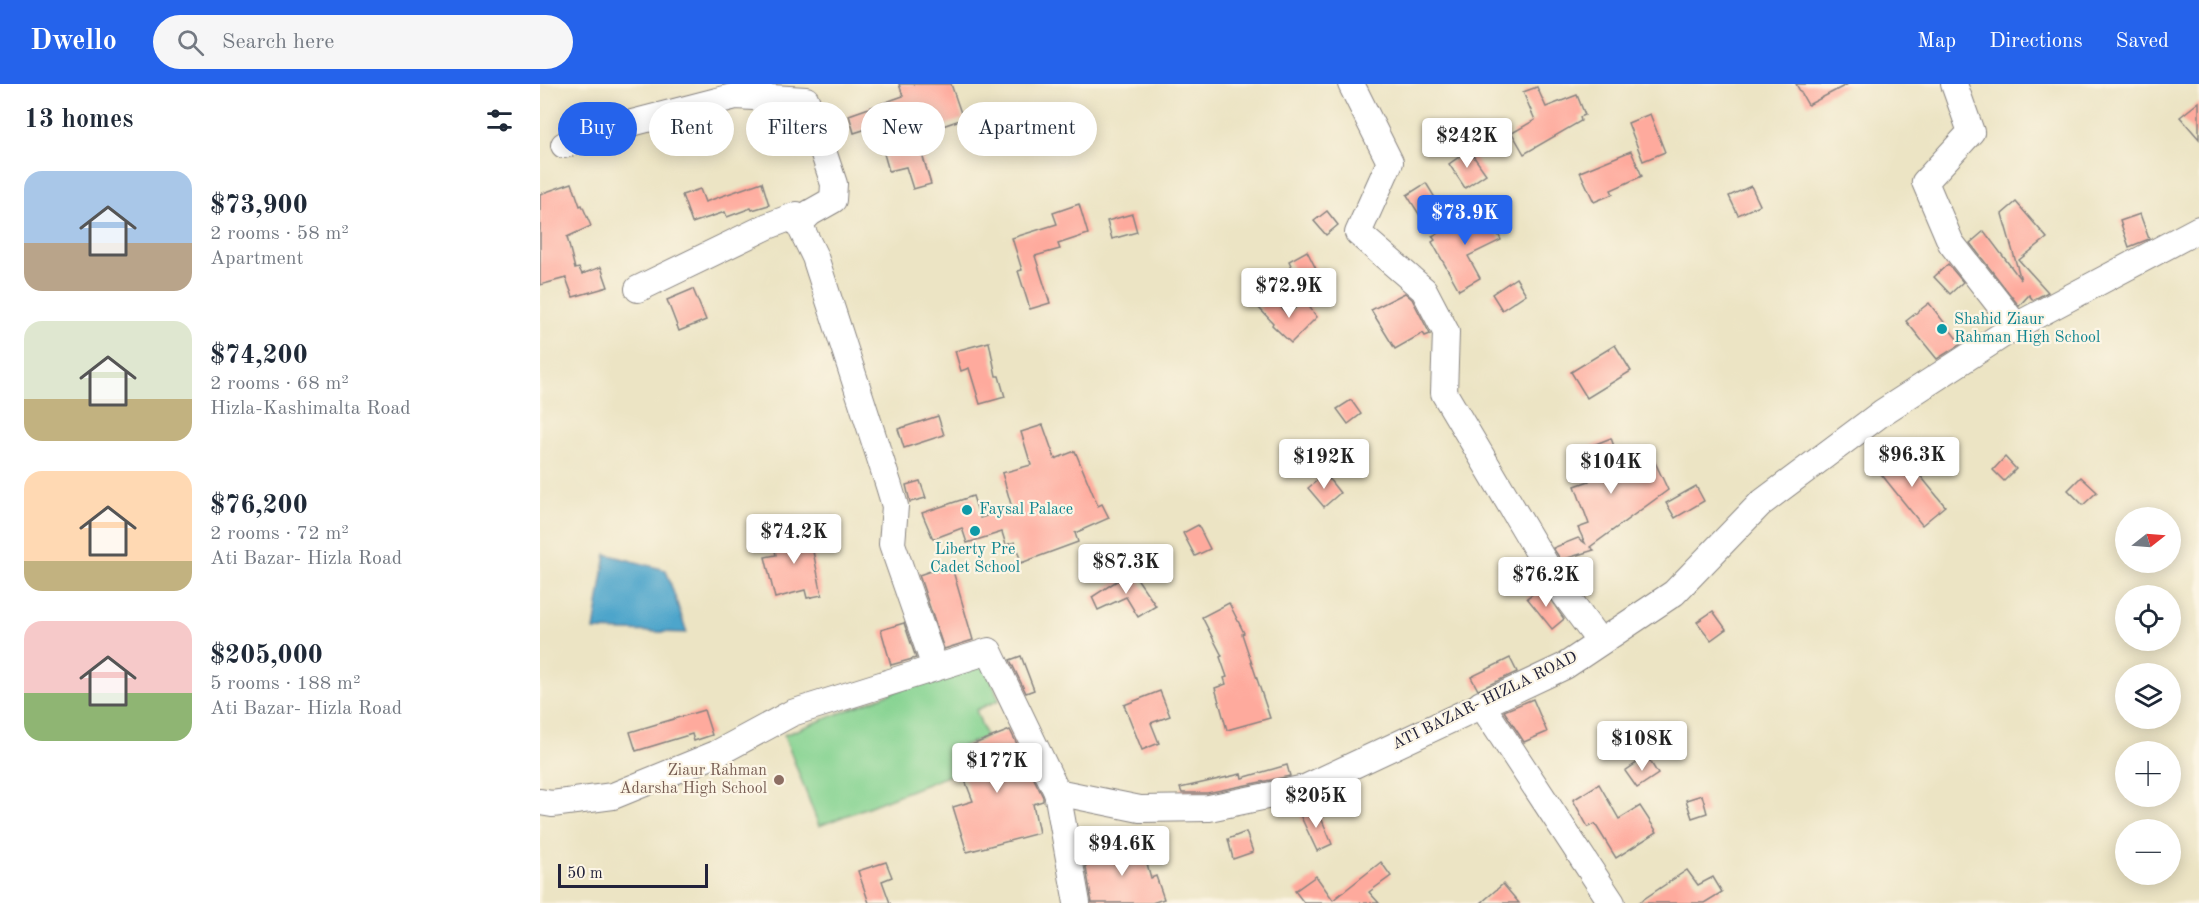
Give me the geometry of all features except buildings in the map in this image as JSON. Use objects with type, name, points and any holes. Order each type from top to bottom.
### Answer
[{"type":"street","points":[[1351,84],[1390,162],[1358,233],[1424,290],[1446,332],[1444,393],[1559,587],[1600,642]]},
{"type":"street","points":[[1954,84],[1971,132],[1925,182],[1951,243],[2016,326]]},
{"type":"street","points":[[637,122],[736,96],[806,100],[834,184],[834,192],[833,200],[810,213],[799,224]]},
{"type":"street","points":[[638,289],[768,226],[797,215],[815,257],[889,486],[894,506],[892,544],[935,667]]},
{"type":"street","name":"ATI BAZAR- HIZLA ROAD","points":[[1057,792],[1140,809],[1209,808],[1305,788],[1564,666],[1674,592],[1770,497],[1883,412],[2016,326],[2199,229]]},
{"type":"street","points":[[540,802],[552,804],[613,796],[716,754],[792,713],[989,651],[1057,792],[1077,903]]},
{"type":"street","points":[[1481,704],[1612,903]]},
{"type":"green space","points":[[983,657],[999,700],[976,710],[986,737],[955,749],[963,770],[819,826],[784,735]]},
{"type":"water","points":[[606,554],[666,570],[687,633],[594,630]]},
{"type":"place","name":"Shahid Ziaur Rahman High School","points":[[1942,329]]},
{"type":"place","name":"Faysal Palace","points":[[967,510]]},
{"type":"place","name":"Liberty Pre Cadet School","points":[[975,531]]},
{"type":"place","name":"Ziaur Rahman Adarsha High School","points":[[779,780]]}]
